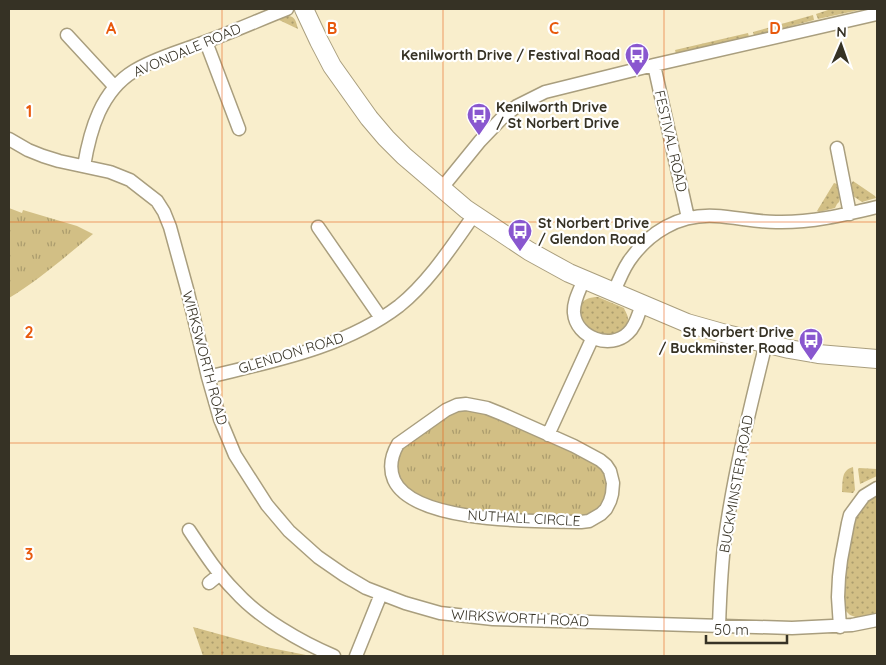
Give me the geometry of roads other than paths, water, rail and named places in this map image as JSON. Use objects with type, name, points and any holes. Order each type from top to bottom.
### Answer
[{"type":"street","name":"AVONDALE ROAD","points":[[84,166],[88,142],[96,116],[116,87],[129,75],[143,66],[287,9]]},
{"type":"street","points":[[304,9],[318,41],[332,66],[369,118],[404,156],[474,215],[529,251],[569,273],[687,323],[726,334],[818,354],[877,359]]},
{"type":"street","points":[[442,189],[480,141],[503,117],[517,106],[545,92],[877,14]]},
{"type":"street","points":[[67,36],[116,87]]},
{"type":"street","points":[[206,42],[239,129]]},
{"type":"street","name":"FESTIVAL ROAD","points":[[654,65],[688,218]]},
{"type":"street","name":"WIRKSWORTH ROAD","points":[[9,139],[42,156],[110,172],[130,180],[157,201],[170,227],[208,377],[220,419],[235,455],[267,505],[289,531],[318,557],[366,588],[423,609],[493,620],[792,628],[852,626],[877,620]]},
{"type":"street","points":[[837,148],[850,214]]},
{"type":"street","points":[[614,292],[628,263],[643,243],[665,226],[688,218],[715,216],[776,222],[811,220],[850,214],[877,207]]},
{"type":"street","name":"GLENDON ROAD","points":[[208,377],[328,344],[346,337],[381,318],[399,305],[443,259],[474,215]]},
{"type":"street","points":[[318,227],[381,318]]},
{"type":"street","points":[[584,279],[575,302],[574,314],[575,321],[581,330],[592,339],[615,340],[621,338],[632,329],[642,305]]},
{"type":"street","points":[[548,435],[592,339]]},
{"type":"street","name":"BUCKMINSTER ROAD","points":[[719,626],[722,566],[729,510],[766,343]]},
{"type":"street","name":"NUTHALL CIRCLE","points":[[466,404],[487,408],[548,435],[596,458],[606,465],[610,471],[613,483],[612,494],[606,509],[596,518],[581,522],[533,521],[491,519],[456,514],[409,497],[398,488],[392,475],[391,459],[398,444],[438,415],[457,405],[466,404]]},
{"type":"street","points":[[840,626],[839,577],[850,515],[862,497],[877,488]]},
{"type":"street","points":[[189,530],[203,553],[235,592],[264,616],[321,651],[334,656]]},
{"type":"street","points":[[208,583],[220,574]]},
{"type":"street","points":[[356,656],[381,594]]},
{"type":"place","name":"Kenilworth Drive / Festival Road","points":[[637,76]]},
{"type":"place","name":"Kenilworth Drive / St Norbert Drive","points":[[479,136]]},
{"type":"place","name":"St Norbert Drive / Glendon Road","points":[[520,252]]},
{"type":"place","name":"St Norbert Drive / Buckminster Road","points":[[811,361]]}]
